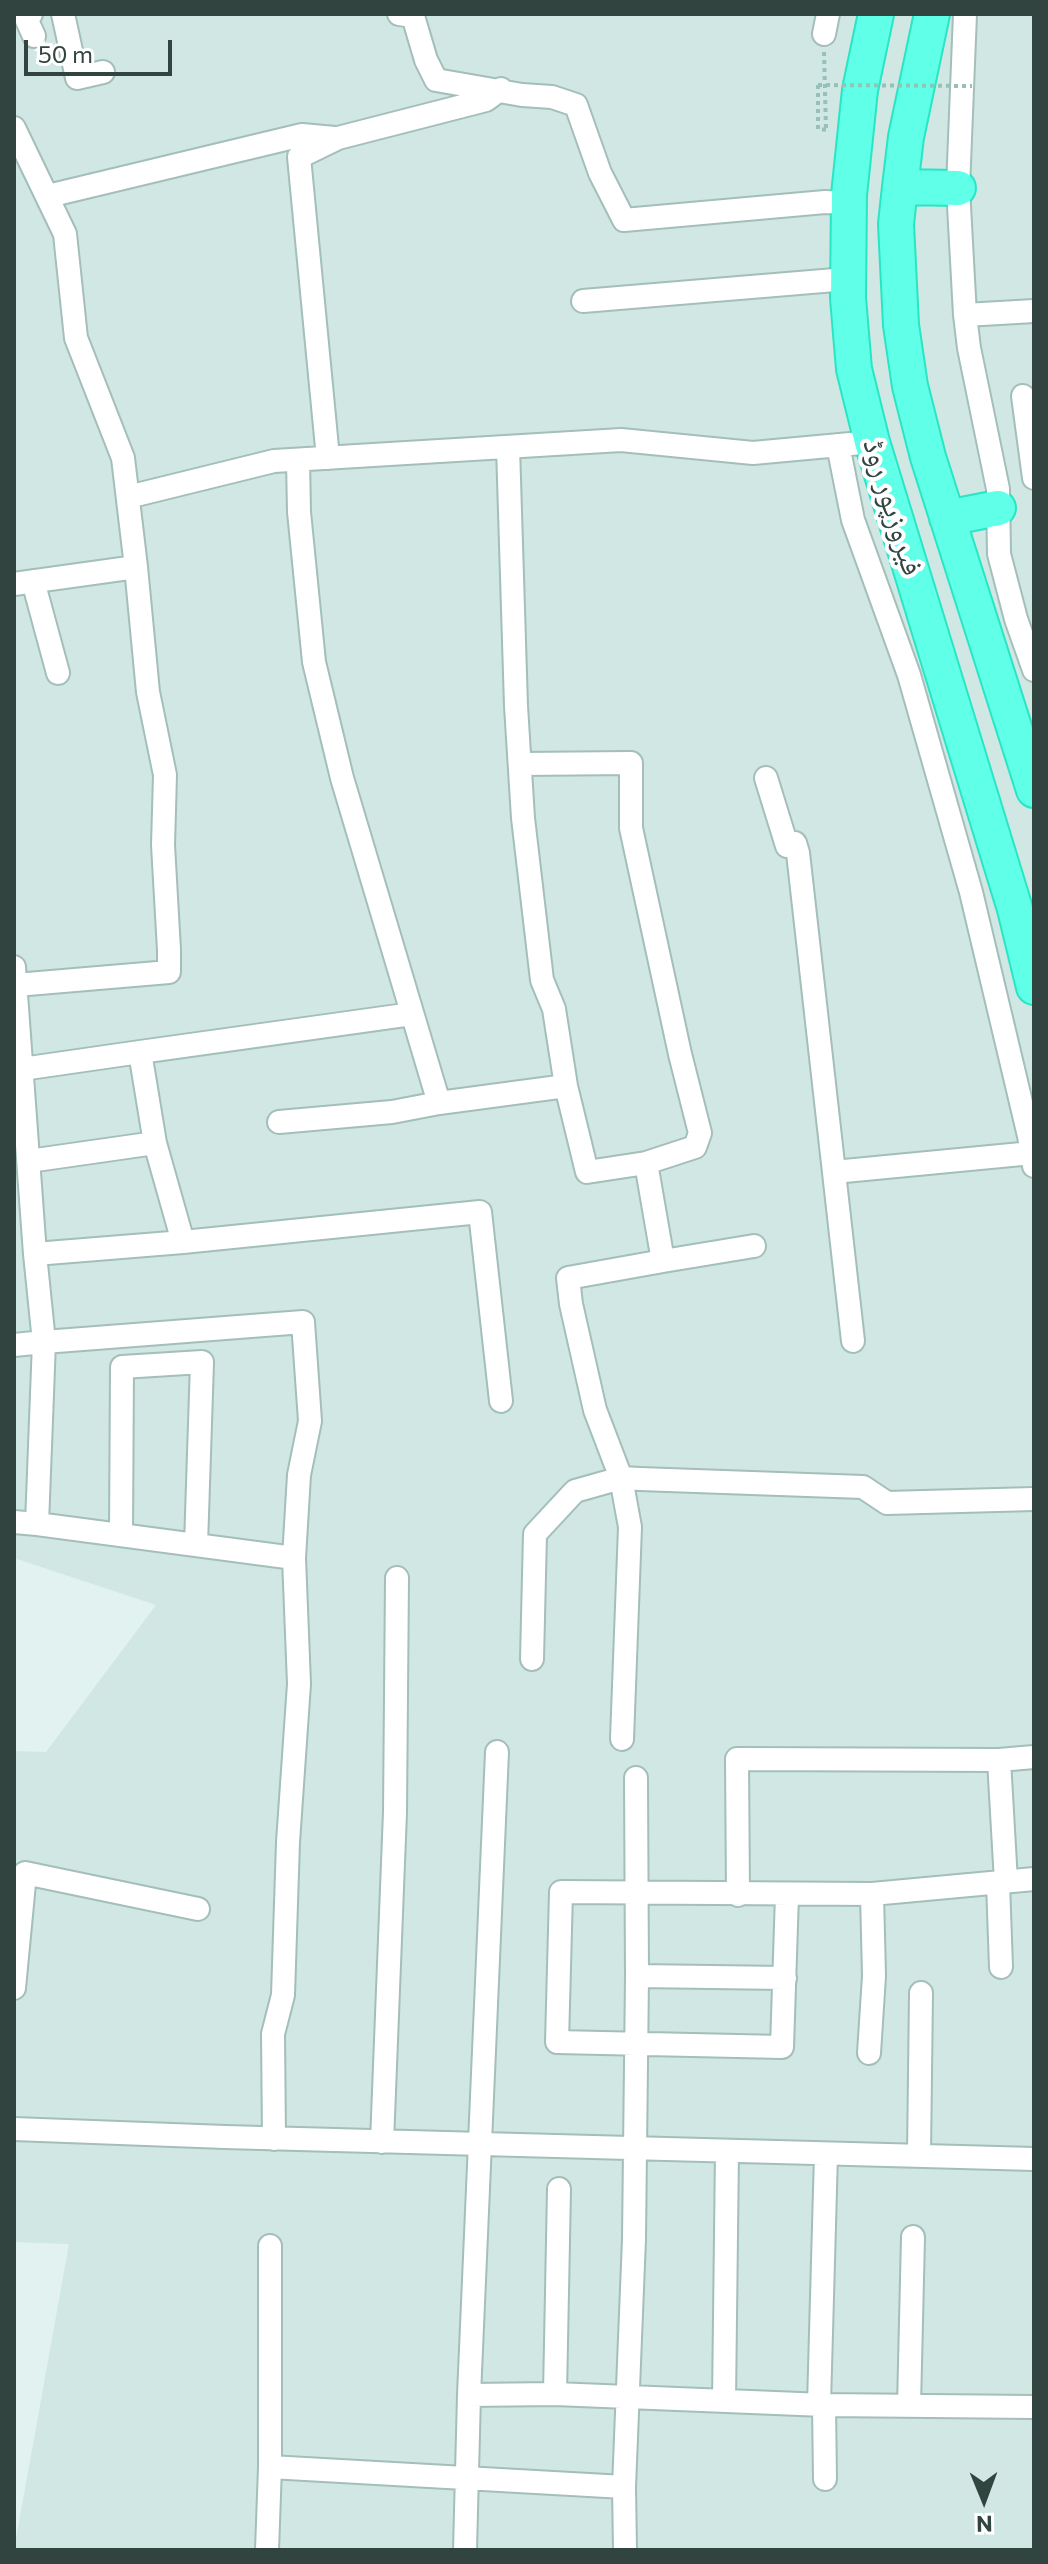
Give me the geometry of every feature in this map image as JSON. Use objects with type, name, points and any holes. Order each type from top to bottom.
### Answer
[{"type":"highway","name":"فیروزپور روڈ","points":[[876,14],[860,90],[849,203],[847,279],[854,369],[872,442],[1025,906],[1034,987]]},
{"type":"highway","name":"فیروزپور روڈ","points":[[932,14],[906,137],[896,224],[901,325],[910,386],[947,518],[1034,790]]},
{"type":"highway","points":[[900,187],[958,188]]},
{"type":"highway","points":[[947,518],[998,498]]},
{"type":"street","points":[[63,14],[77,78],[103,72]]},
{"type":"street","points":[[965,14],[958,188],[965,315],[998,498],[999,554],[1025,618],[1034,670]]},
{"type":"street","points":[[408,15],[436,80],[552,97],[576,105],[600,173],[624,220],[825,202],[849,203]]},
{"type":"street","points":[[328,458],[299,157],[338,138],[486,100],[501,89]]},
{"type":"street","points":[[14,128],[65,234],[76,338],[123,458],[148,692],[165,775],[163,845],[169,972],[15,976],[44,1342],[37,1524]]},
{"type":"street","points":[[48,196],[302,135],[338,138]]},
{"type":"street","points":[[583,301],[847,279]]},
{"type":"street","points":[[965,315],[1034,311]]},
{"type":"street","points":[[1023,396],[1034,478]]},
{"type":"street","points":[[128,497],[274,461],[621,440],[753,453],[872,442]]},
{"type":"street","points":[[834,1172],[1033,1159],[971,892],[909,675],[853,520],[838,445]]},
{"type":"street","points":[[508,447],[520,764],[523,818],[542,980],[554,1009],[566,1086],[587,1172],[646,1163],[695,1147],[700,1133],[631,828],[631,763],[520,764]]},
{"type":"street","points":[[298,460],[299,512],[314,662],[342,778],[439,1103]]},
{"type":"street","points":[[998,498],[1034,486]]},
{"type":"street","points":[[58,673],[23,582],[136,567]]},
{"type":"street","points":[[766,778],[787,846],[795,843],[798,853],[853,1341]]},
{"type":"street","points":[[22,1069],[412,1014]]},
{"type":"street","points":[[140,1052],[155,1143],[183,1242]]},
{"type":"street","points":[[279,1122],[392,1112],[566,1086]]},
{"type":"street","points":[[29,1161],[155,1143]]},
{"type":"street","points":[[646,1163],[663,1261]]},
{"type":"street","points":[[35,1254],[480,1212],[501,1401]]},
{"type":"street","points":[[622,1739],[630,1527],[621,1478],[595,1410],[568,1278],[754,1246]]},
{"type":"street","points":[[14,1345],[303,1322],[310,1421],[299,1475],[294,1558],[299,1684],[288,1842],[283,1995],[273,2034],[274,2139]]},
{"type":"street","points":[[121,1535],[122,1367],[202,1362],[196,1545]]},
{"type":"street","points":[[532,1659],[535,1534],[575,1491],[621,1478],[863,1487],[887,1503],[1034,1499]]},
{"type":"street","points":[[14,1522],[294,1558]]},
{"type":"street","points":[[382,2142],[395,1812],[397,1578]]},
{"type":"street","points":[[465,2550],[497,1752]]},
{"type":"street","points":[[738,1895],[737,1759],[999,1760],[1034,1757]]},
{"type":"street","points":[[999,1760],[1001,1967]]},
{"type":"street","points":[[625,2550],[637,1976],[636,1778]]},
{"type":"street","points":[[14,1988],[20,1872],[198,1909]]},
{"type":"street","points":[[787,1895],[782,2047],[557,2042],[561,1892],[872,1894],[1034,1879]]},
{"type":"street","points":[[869,2053],[874,1976],[872,1894]]},
{"type":"street","points":[[637,1976],[785,1978]]},
{"type":"street","points":[[919,2155],[921,1993]]},
{"type":"street","points":[[14,2129],[1034,2159]]},
{"type":"street","points":[[724,2401],[727,2151]]},
{"type":"street","points":[[825,2479],[821,2404],[826,2154]]},
{"type":"street","points":[[555,2394],[559,2189]]},
{"type":"street","points":[[909,2406],[913,2237]]},
{"type":"street","points":[[267,2550],[270,2246]]},
{"type":"street","points":[[469,2395],[555,2394],[821,2404],[1034,2407]]},
{"type":"street","points":[[270,2467],[624,2487]]},
{"type":"path","points":[[826,24],[826,130]]},
{"type":"path","points":[[818,129],[818,85],[972,86]]},
{"type":"shaded area","points":[[14,14],[1034,14],[1034,2550],[14,2550],[69,2244],[14,2242],[14,1751],[46,1752],[156,1605],[14,1558]]}]
